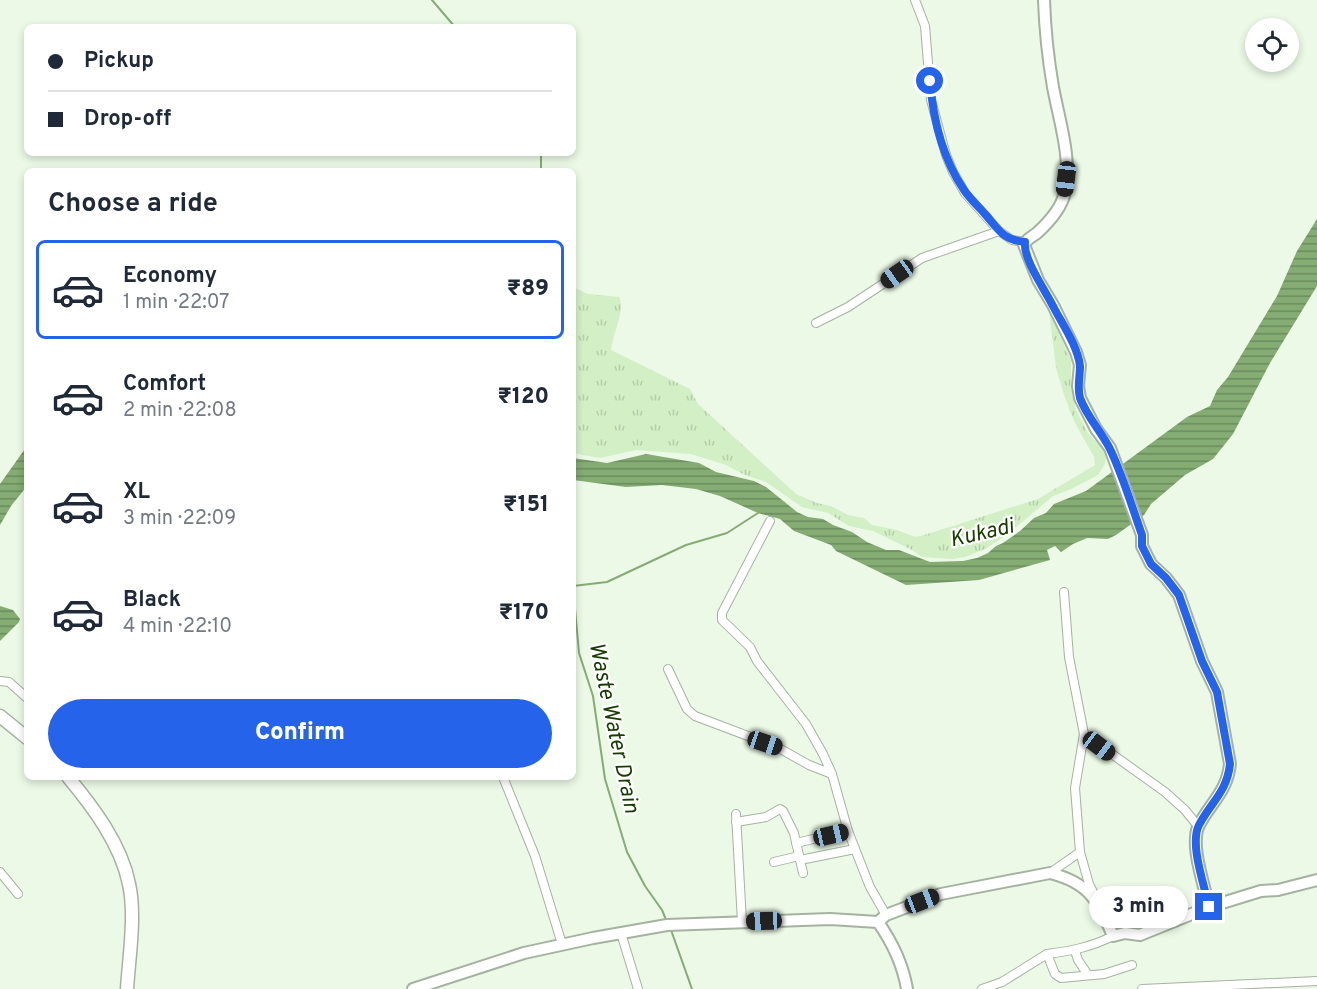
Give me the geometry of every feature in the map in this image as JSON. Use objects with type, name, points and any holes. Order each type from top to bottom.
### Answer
[{"type":"main road","points":[[0,716],[24,736]]},
{"type":"main road","points":[[70,780],[86,799],[115,846],[129,883],[132,901],[127,989]]},
{"type":"street","points":[[915,0],[925,26],[931,100],[946,155],[965,193],[999,231],[1011,240],[1025,242],[1038,232],[1059,205],[1065,193],[1065,149],[1048,59],[1044,0]]},
{"type":"street","points":[[816,322],[848,307],[922,258],[999,231]]},
{"type":"street","points":[[1025,242],[1025,250],[1038,280],[1076,352],[1080,365],[1078,386],[1080,398],[1096,429],[1110,448],[1142,535],[1142,546],[1151,564],[1179,595],[1202,661],[1219,700],[1230,764],[1229,776],[1216,802],[1198,826],[1196,834],[1197,853],[1209,907]]},
{"type":"street","points":[[770,521],[722,613],[722,620],[750,647],[757,661],[806,724],[824,754],[848,831],[886,934],[897,957],[907,989]]},
{"type":"street","points":[[1064,592],[1069,657],[1084,735],[1074,788],[1080,852],[1089,884],[1113,936]]},
{"type":"street","points":[[668,669],[687,710],[695,716],[777,747],[808,765],[832,774]]},
{"type":"street","points":[[0,681],[9,682],[24,696]]},
{"type":"street","points":[[1084,735],[1165,792],[1185,810],[1198,826]]},
{"type":"street","points":[[504,780],[535,856],[541,882],[562,944]]},
{"type":"street","points":[[742,922],[736,818],[766,817],[780,809],[783,811],[796,843],[803,873]]},
{"type":"street","points":[[796,843],[848,831]]},
{"type":"street","points":[[774,862],[855,849]]},
{"type":"street","points":[[413,989],[524,953],[668,925],[882,919],[941,894],[1050,873],[1080,852]]},
{"type":"street","points":[[0,872],[18,894]]},
{"type":"street","points":[[1050,873],[1067,877],[1083,887],[1099,902]]},
{"type":"street","points":[[982,989],[1002,982],[1047,954],[1075,951],[1125,933],[1140,935],[1209,907],[1261,891],[1278,890],[1317,880]]},
{"type":"street","points":[[621,933],[638,989]]},
{"type":"street","points":[[1075,951],[1088,975]]},
{"type":"street","points":[[1047,954],[1058,977],[1061,978],[1104,974],[1132,965]]},
{"type":"street","points":[[1142,989],[1317,981]]},
{"type":"green space","points":[[576,288],[588,294],[619,297],[621,309],[611,350],[690,389],[698,404],[796,494],[831,506],[848,515],[864,518],[872,525],[897,530],[915,537],[921,536],[1038,499],[1095,465],[1094,457],[1074,421],[1064,395],[1056,368],[1049,311],[1071,360],[1071,388],[1076,410],[1088,433],[1104,450],[1106,458],[1098,475],[1053,496],[1007,535],[985,549],[965,557],[952,559],[922,557],[873,531],[849,526],[828,513],[802,507],[766,482],[726,465],[691,454],[636,450],[600,458],[576,454]]},
{"type":"shaded area","points":[[1317,219],[1317,286],[1270,363],[1233,434],[1213,459],[1185,475],[1151,504],[1144,515],[1116,535],[1108,539],[1087,538],[1061,552],[1055,546],[1047,550],[1050,560],[979,580],[906,585],[836,551],[831,545],[794,531],[780,519],[758,513],[720,496],[696,489],[662,485],[626,487],[576,480],[576,458],[607,463],[646,454],[699,463],[716,472],[754,481],[766,487],[797,512],[808,517],[823,519],[886,550],[899,550],[930,562],[963,561],[977,558],[1003,543],[1034,518],[1046,513],[1054,504],[1086,491],[1187,417],[1210,406],[1217,390],[1228,377],[1277,296],[1297,251]]},
{"type":"shaded area","points":[[24,450],[24,490],[0,525],[0,484]]},
{"type":"shaded area","points":[[0,606],[13,610],[20,619],[0,641]]},
{"type":"waterway","points":[[432,0],[452,24]]},
{"type":"waterway","points":[[541,156],[541,168]]},
{"type":"waterway","name":"Waste Water Drain","points":[[576,586],[607,582],[686,545],[727,533],[758,513]]},
{"type":"waterway","name":"Waste Water Drain","points":[[576,620],[579,653],[593,696],[605,779],[627,852],[667,922]]},
{"type":"waterway","name":"Waste Water Drain","points":[[671,930],[692,989]]},
{"type":"route","points":[[930,81],[931,100],[953,172],[965,193],[999,231],[1011,240],[1025,242],[1025,250],[1038,280],[1076,352],[1080,365],[1078,386],[1080,398],[1096,429],[1110,448],[1142,535],[1142,546],[1151,564],[1179,595],[1202,661],[1217,692],[1230,764],[1229,776],[1216,802],[1198,826],[1196,834],[1197,853],[1209,907]]},
{"type":"water label","name":"Kukadi","points":[[982,534]]}]
